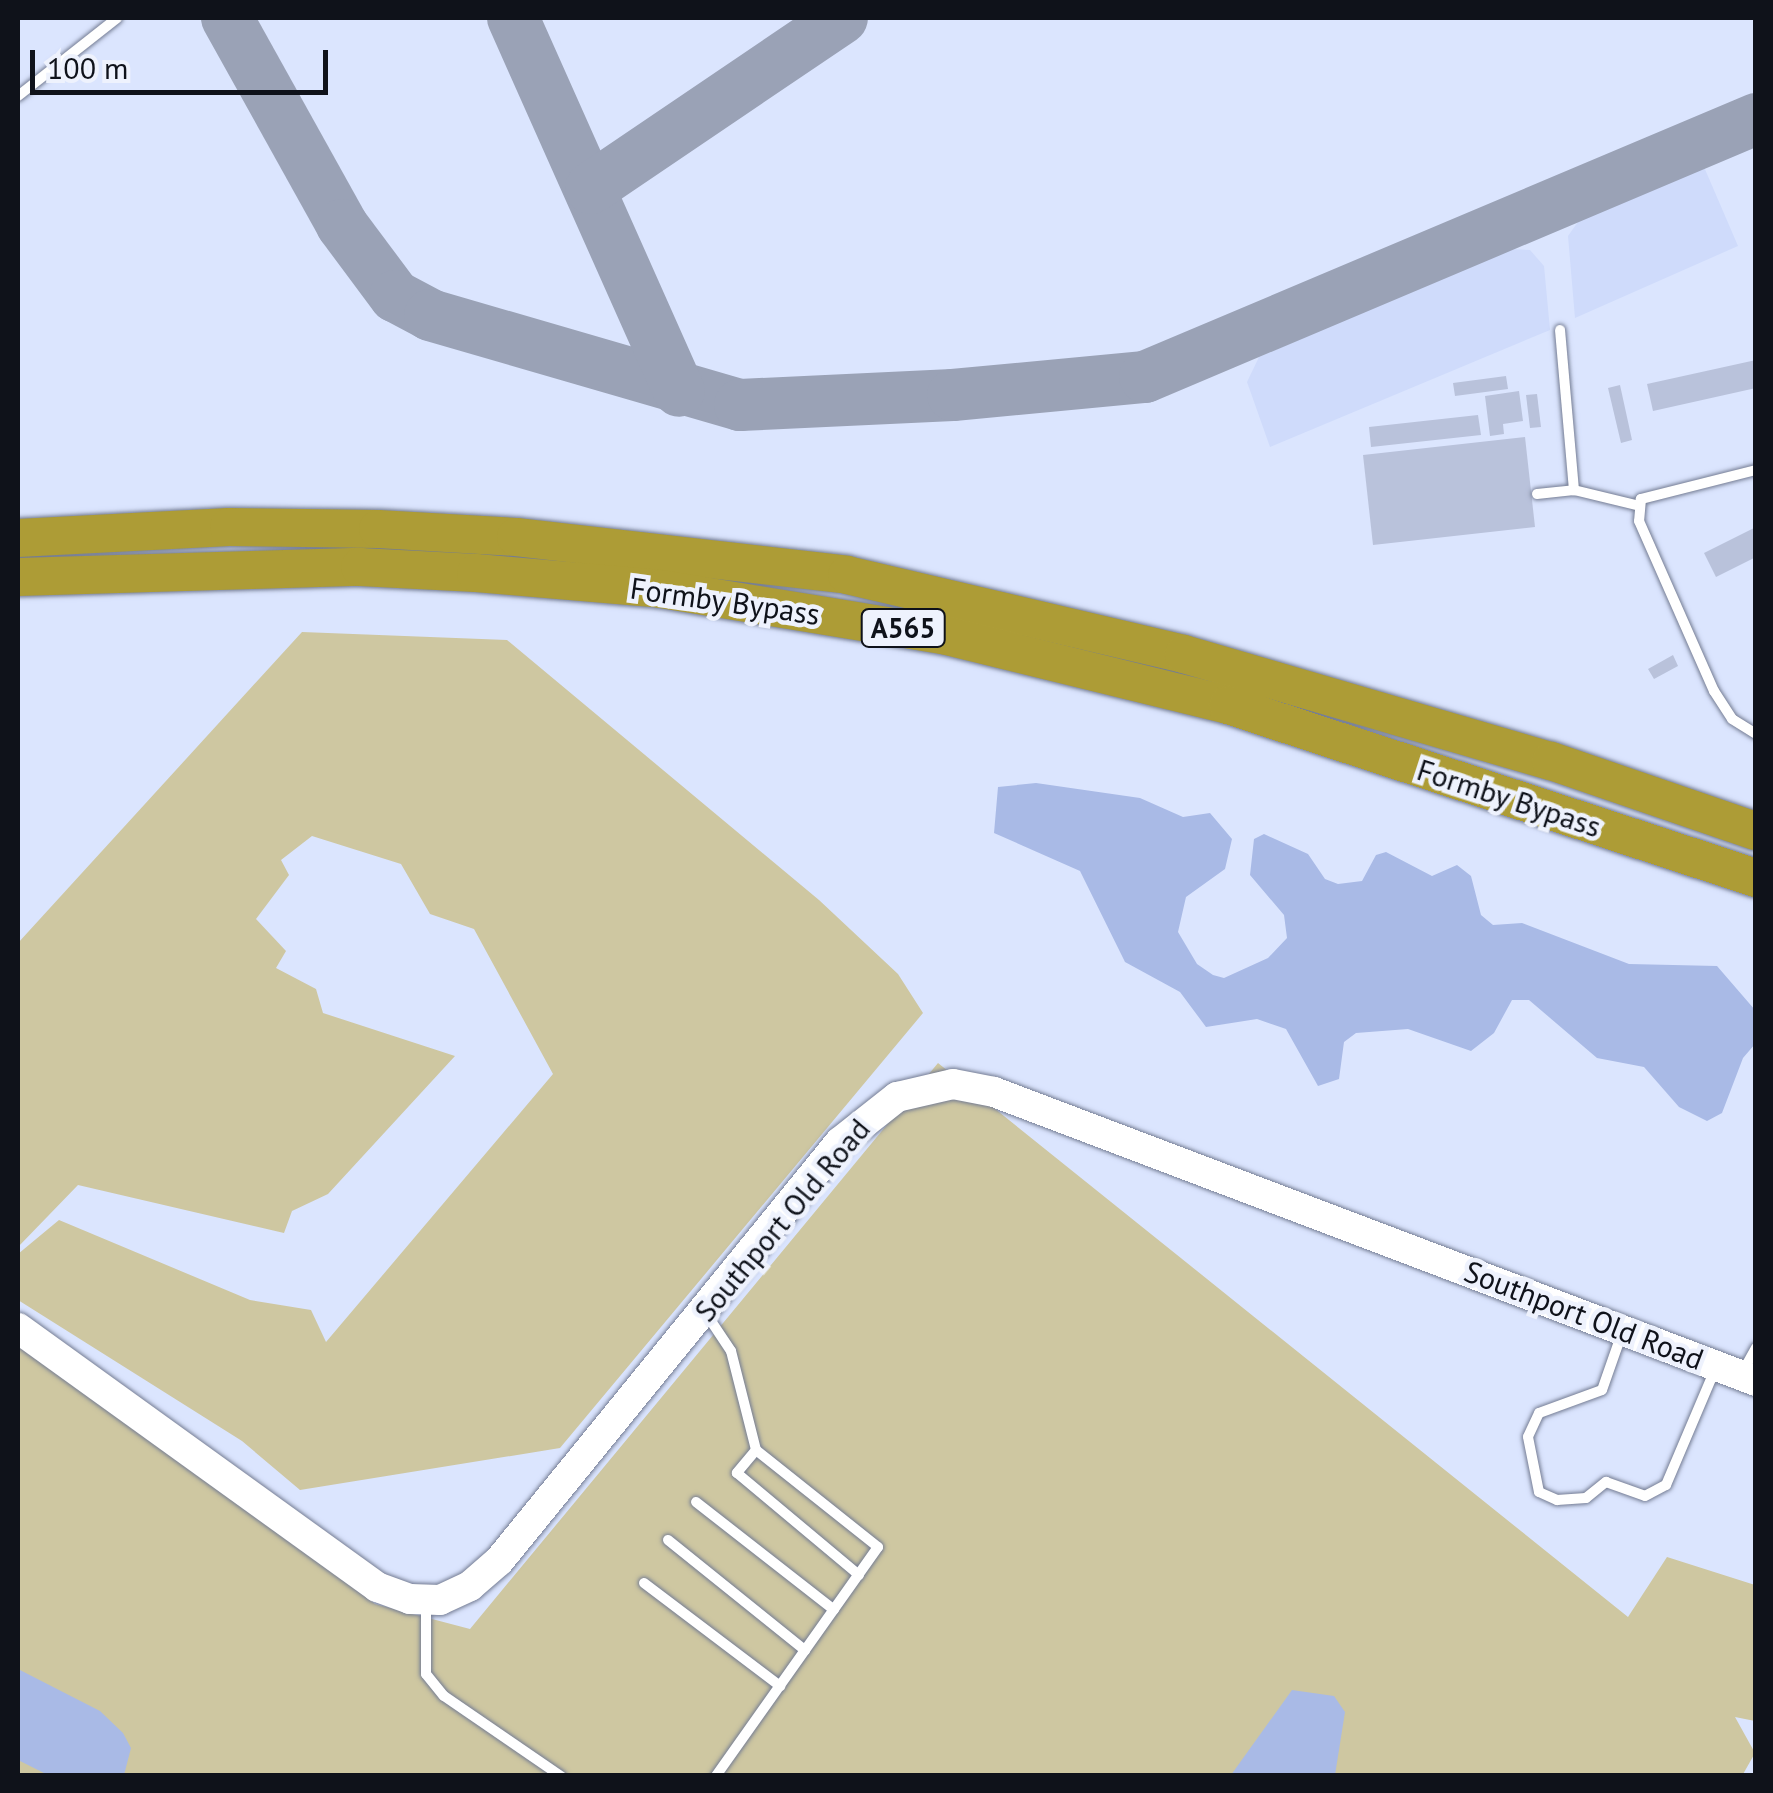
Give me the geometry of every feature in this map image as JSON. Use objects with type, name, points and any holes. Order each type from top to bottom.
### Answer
[{"type":"highway","name":"Formby Bypass","points":[[18,538],[229,527],[378,529],[516,537],[847,575],[1184,654],[1551,762],[1756,832]]},
{"type":"highway","name":"Formby Bypass","points":[[18,577],[360,567],[476,574],[661,589],[943,635],[1228,705],[1756,878]]},
{"type":"street","name":"Southport Old Road","points":[[426,1601],[470,1586],[499,1561],[859,1122],[897,1097],[953,1084],[994,1092],[1738,1374]]},
{"type":"street","points":[[18,1328],[377,1588],[426,1601]]},
{"type":"lane","points":[[18,96],[117,18]]},
{"type":"lane","points":[[1560,330],[1574,490]]},
{"type":"lane","points":[[1756,470],[1665,489],[1641,499],[1640,506],[1640,520],[1714,690],[1732,719],[1756,734]]},
{"type":"lane","points":[[1537,494],[1574,490],[1640,506]]},
{"type":"lane","points":[[704,1311],[730,1351],[756,1450],[878,1548],[716,1776]]},
{"type":"lane","points":[[1623,1330],[1602,1390],[1540,1413],[1528,1437],[1539,1492],[1557,1500],[1586,1498],[1606,1482],[1645,1496],[1666,1485],[1756,1348]]},
{"type":"lane","points":[[756,1450],[737,1472],[859,1574]]},
{"type":"lane","points":[[696,1502],[834,1610]]},
{"type":"lane","points":[[668,1540],[806,1650]]},
{"type":"lane","points":[[644,1583],[780,1686]]},
{"type":"lane","points":[[426,1601],[426,1674],[444,1696],[561,1776]]},
{"type":"shaded area","points":[[1704,167],[1738,246],[1575,318],[1568,236],[1580,219]]},
{"type":"shaded area","points":[[1508,249],[1530,250],[1544,266],[1550,330],[1270,447],[1247,382],[1259,357]]},
{"type":"shaded area","points":[[302,632],[507,640],[819,900],[898,974],[923,1013],[560,1448],[300,1490],[242,1441],[18,1300],[18,1254],[59,1220],[250,1300],[311,1310],[326,1342],[553,1074],[474,929],[430,914],[401,864],[312,836],[281,860],[289,875],[256,919],[286,951],[276,968],[316,989],[323,1013],[455,1056],[328,1194],[292,1211],[284,1233],[78,1185],[18,1247],[18,943]]},
{"type":"shaded area","points":[[1036,783],[1140,798],[1183,817],[1210,813],[1232,839],[1225,869],[1186,897],[1178,932],[1197,964],[1213,975],[1224,978],[1268,958],[1287,938],[1284,915],[1250,875],[1254,839],[1264,834],[1308,854],[1325,879],[1338,884],[1362,881],[1376,855],[1386,852],[1432,876],[1457,865],[1471,876],[1481,915],[1493,925],[1522,923],[1629,964],[1717,966],[1755,1010],[1755,1044],[1743,1058],[1722,1113],[1707,1121],[1679,1107],[1644,1067],[1597,1058],[1529,1000],[1512,1000],[1494,1033],[1471,1051],[1408,1029],[1356,1033],[1344,1042],[1339,1079],[1318,1086],[1286,1029],[1257,1019],[1206,1027],[1180,992],[1125,962],[1080,871],[994,833],[998,787]]},
{"type":"shaded area","points":[[938,1063],[1628,1617],[1667,1557],[1755,1585],[1755,1721],[1735,1717],[1755,1753],[1742,1776],[18,1775],[18,1323],[375,1604],[470,1629]]},
{"type":"shaded area","points":[[18,1669],[100,1711],[123,1733],[131,1748],[124,1775],[48,1775],[18,1760]]},
{"type":"shaded area","points":[[1292,1690],[1334,1696],[1345,1712],[1335,1775],[1231,1775]]},
{"type":"building","points":[[1756,360],[1756,388],[1653,411],[1647,384]]},
{"type":"building","points":[[1506,376],[1508,389],[1455,396],[1453,383]]},
{"type":"building","points":[[1620,385],[1632,440],[1621,443],[1608,388]]},
{"type":"building","points":[[1519,391],[1523,421],[1503,424],[1504,434],[1490,436],[1485,396]]},
{"type":"building","points":[[1537,394],[1541,427],[1530,428],[1526,395]]},
{"type":"building","points":[[1478,415],[1481,435],[1371,447],[1369,427]]},
{"type":"building","points":[[1525,437],[1535,527],[1373,545],[1363,455]]},
{"type":"building","points":[[1756,527],[1756,557],[1716,577],[1704,553]]},
{"type":"building","points":[[1673,655],[1678,666],[1654,679],[1648,669]]},
{"type":"taxiway","points":[[227,18],[342,225],[395,296],[430,315],[740,405],[953,395],[1145,377],[1756,119]]},
{"type":"taxiway","points":[[513,18],[679,391]]},
{"type":"taxiway","points":[[591,188],[842,18]]}]
